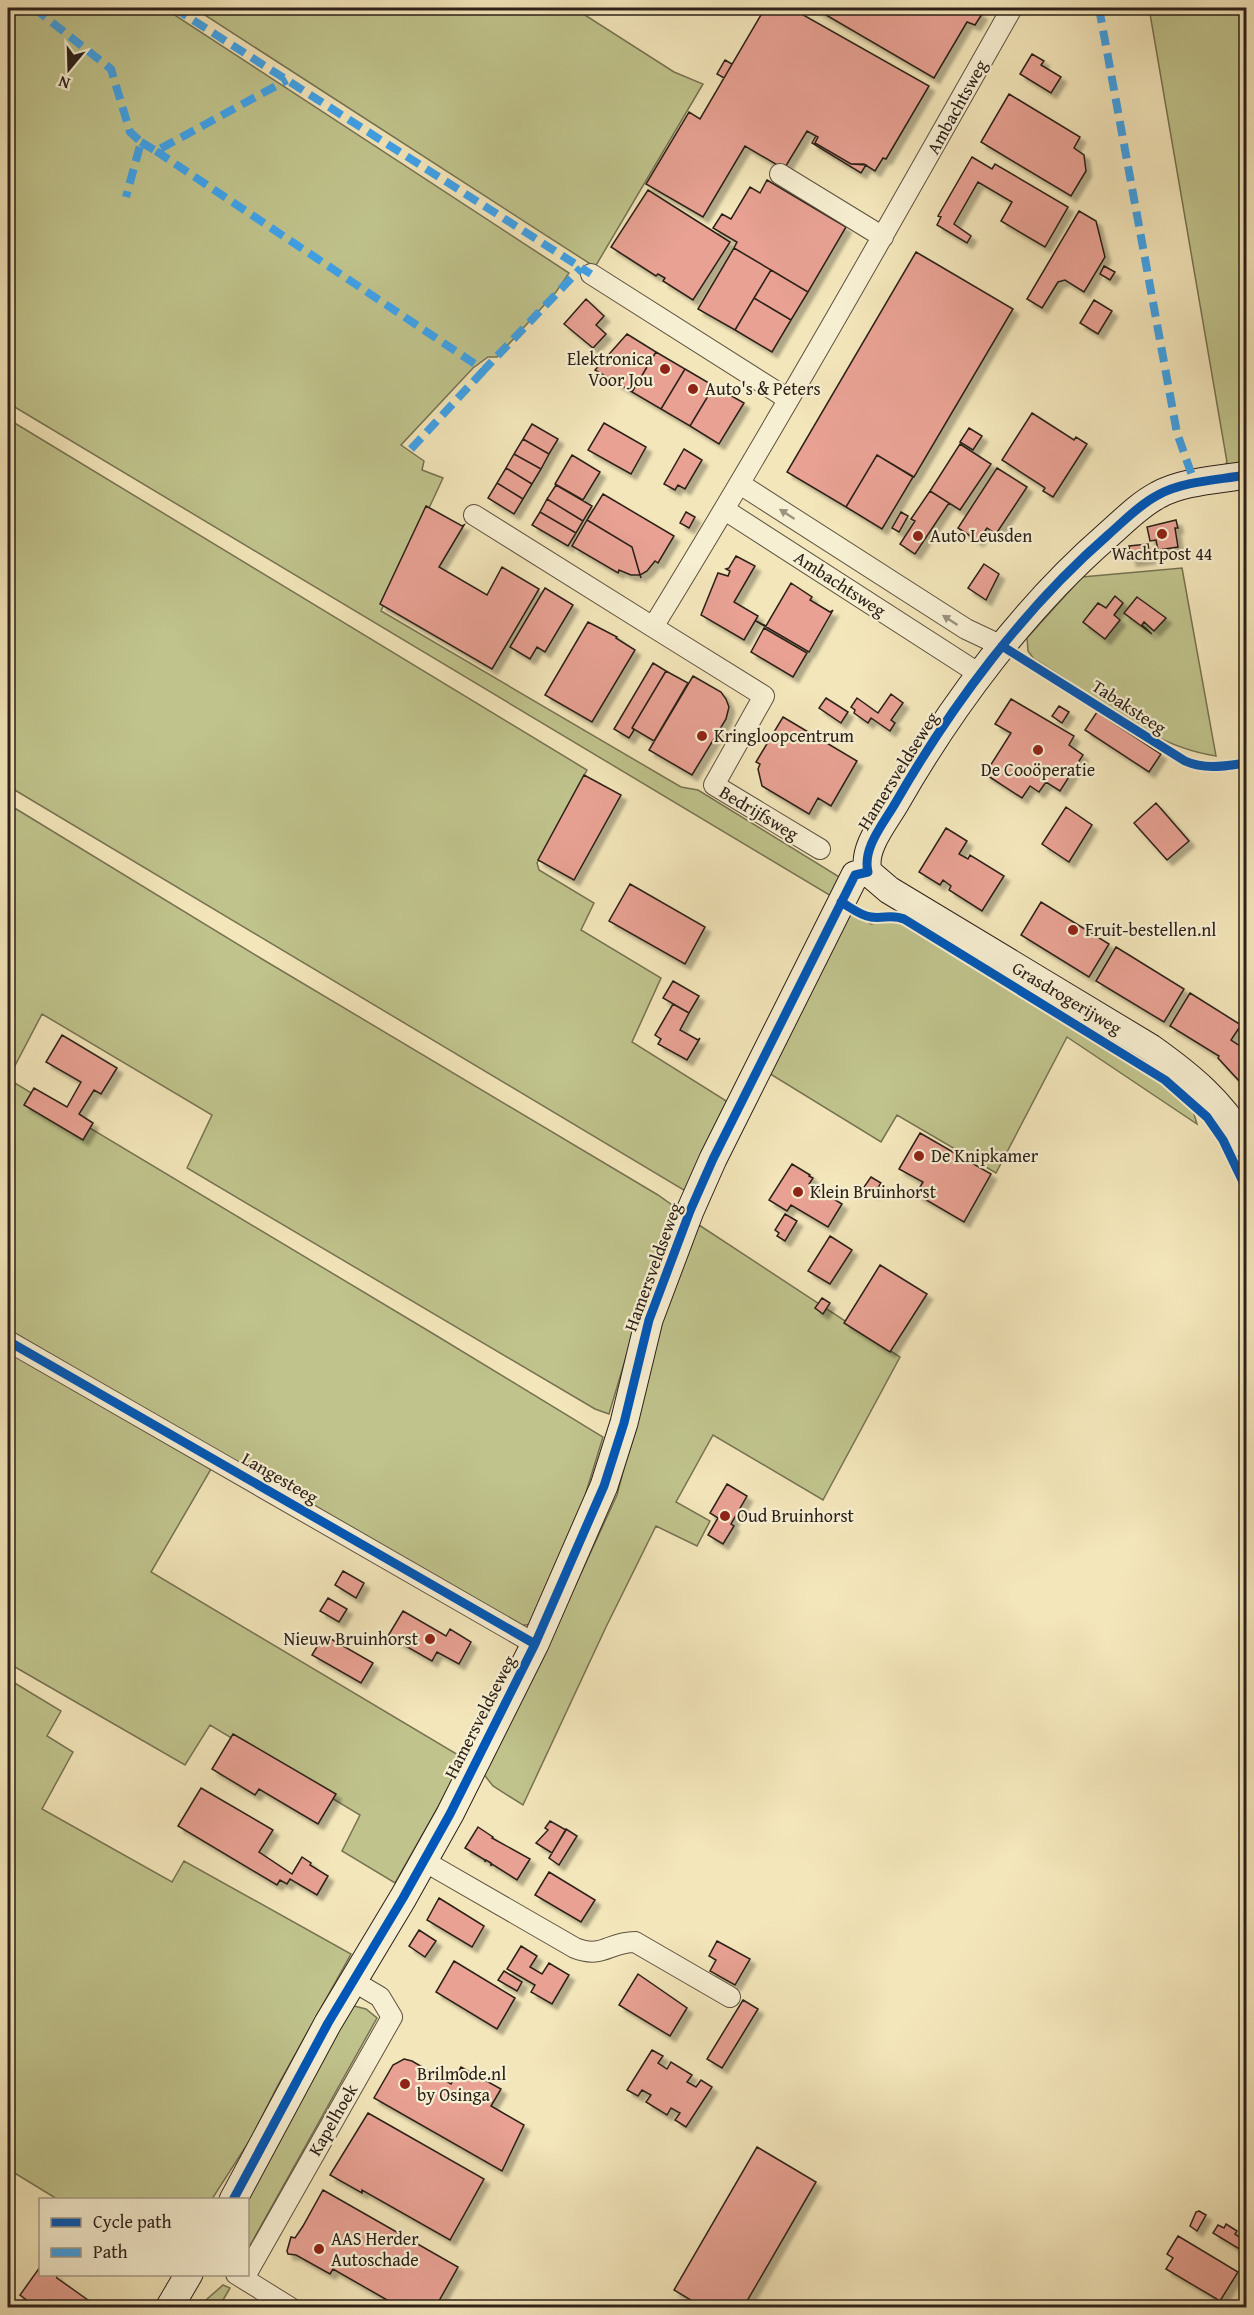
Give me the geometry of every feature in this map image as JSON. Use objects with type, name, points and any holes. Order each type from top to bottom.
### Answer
[{"type":"street","name":"Ambachtsweg","points":[[981,675],[725,510],[1012,8]]},
{"type":"street","points":[[780,174],[883,237]]},
{"type":"street","points":[[591,274],[788,399]]},
{"type":"street","name":"Hamersveldseweg","points":[[234,2198],[290,2091],[424,1861],[490,1737],[535,1644],[604,1486],[621,1433],[649,1320],[690,1211],[713,1159],[855,875],[868,872],[866,862],[873,842],[914,771],[1002,646],[1065,575],[1142,505],[1158,495],[1175,489],[1246,475]]},
{"type":"street","name":"Ambachtsweg","points":[[740,484],[966,629],[1002,646]]},
{"type":"street","points":[[653,627],[725,510]]},
{"type":"street","name":"Bedrijfsweg","points":[[474,515],[764,696],[714,785],[820,849]]},
{"type":"street","name":"Grasdrogerijweg","points":[[868,872],[890,890],[1175,1065],[1216,1100],[1237,1128],[1246,1145]]},
{"type":"street","name":"Langesteeg","points":[[8,1341],[535,1644]]},
{"type":"street","points":[[424,1861],[575,1948],[593,1953],[614,1945],[635,1942],[730,1997]]},
{"type":"street","name":"Kapelhoek","points":[[249,2265],[392,2017],[380,1997],[353,1981]]},
{"type":"street","points":[[169,2307],[188,2276]]},
{"type":"street","points":[[244,2276],[291,2307]]},
{"type":"green space","points":[[8,8],[164,8],[569,273],[556,292],[497,357],[488,357],[473,368],[401,445],[424,461],[422,470],[443,478],[381,611],[681,787],[698,790],[841,878],[831,896],[8,403]]},
{"type":"green space","points":[[194,8],[574,8],[674,72],[703,84],[595,267]]},
{"type":"green space","points":[[1149,8],[1246,8],[1246,467],[1221,472],[1227,462]]},
{"type":"green space","points":[[8,419],[587,770],[537,863],[539,870],[594,903],[581,930],[661,978],[632,1042],[728,1102],[687,1192],[8,786]]},
{"type":"green space","points":[[1182,568],[1216,756],[1191,750],[1143,730],[1034,659],[1028,651],[1027,638],[1082,577]]},
{"type":"green space","points":[[8,804],[262,959],[658,1195],[679,1210],[649,1285],[609,1414],[595,1409],[187,1168],[212,1115],[42,1014],[8,1079]]},
{"type":"green space","points":[[847,911],[871,924],[892,920],[901,923],[1190,1101],[1197,1124],[1067,1037],[996,1173],[897,1115],[881,1142],[767,1072]]},
{"type":"green space","points":[[8,1079],[603,1437],[580,1512],[531,1624],[519,1626],[428,1576],[8,1329]]},
{"type":"green space","points":[[699,1225],[900,1357],[823,1500],[713,1435],[676,1502],[710,1521],[697,1546],[656,1526],[523,1805],[493,1786],[482,1772],[536,1671],[617,1495],[663,1317]]},
{"type":"green space","points":[[8,1350],[211,1469],[151,1572],[465,1759],[395,1883],[342,1851],[360,1815],[210,1725],[185,1765],[8,1663]]},
{"type":"green space","points":[[8,1679],[61,1711],[47,1736],[73,1752],[42,1809],[172,1882],[184,1861],[351,1954],[250,2140],[213,2198],[55,2198],[8,2169]]},
{"type":"green space","points":[[350,2005],[366,2009],[377,2018],[249,2247],[249,2198]]},
{"type":"green space","points":[[223,2285],[230,2288],[219,2307],[198,2307]]},
{"type":"building","points":[[765,8],[791,8],[929,86],[886,159],[883,158],[875,171],[864,164],[851,164],[815,143],[818,137],[807,131],[784,169],[745,146],[703,217],[646,184],[689,112],[700,119]]},
{"type":"building","points":[[814,8],[978,8],[976,11],[982,14],[975,25],[967,22],[934,78]]},
{"type":"building","points":[[1032,54],[1044,61],[1041,65],[1061,77],[1051,93],[1020,74]]},
{"type":"building","points":[[725,60],[732,64],[724,78],[717,74]]},
{"type":"building","points":[[1009,94],[1080,137],[1074,148],[1084,155],[1086,171],[1071,196],[981,142]]},
{"type":"building","points":[[816,136],[818,137],[815,143],[851,164],[866,165],[861,173],[812,143]]},
{"type":"building","points":[[972,157],[992,169],[995,164],[1068,207],[1045,247],[1001,221],[1012,202],[978,182],[954,224],[971,236],[967,243],[937,225],[941,217],[938,216]]},
{"type":"building","points":[[767,180],[846,227],[808,292],[734,248],[737,242],[713,228],[722,214],[731,219],[750,187],[760,193]]},
{"type":"building","points":[[648,190],[730,242],[693,300],[663,281],[665,278],[658,274],[656,276],[611,247]]},
{"type":"building","points":[[1079,211],[1096,221],[1105,257],[1084,292],[1065,280],[1058,282],[1042,308],[1027,299]]},
{"type":"building","points":[[734,248],[771,270],[735,330],[698,309]]},
{"type":"building","points":[[916,252],[1013,309],[914,477],[877,455],[846,507],[787,472]]},
{"type":"building","points":[[1104,266],[1115,272],[1110,280],[1100,274]]},
{"type":"building","points":[[771,270],[808,292],[791,320],[754,298]]},
{"type":"building","points":[[754,298],[791,320],[772,352],[735,330]]},
{"type":"building","points":[[586,299],[604,316],[596,325],[606,334],[593,348],[564,324]]},
{"type":"building","points":[[1094,300],[1112,311],[1098,334],[1080,323]]},
{"type":"building","points":[[627,334],[656,352],[632,392],[595,370]]},
{"type":"building","points":[[656,352],[685,369],[661,409],[632,392]]},
{"type":"building","points":[[685,369],[714,386],[690,426],[661,409]]},
{"type":"building","points":[[714,386],[744,403],[719,444],[690,426]]},
{"type":"building","points":[[1032,413],[1074,440],[1076,437],[1087,444],[1053,497],[1043,491],[1044,487],[1002,460]]},
{"type":"building","points":[[604,423],[646,447],[631,474],[588,450]]},
{"type":"building","points":[[532,424],[558,439],[549,454],[523,439]]},
{"type":"building","points":[[969,428],[982,436],[973,450],[960,442]]},
{"type":"building","points":[[523,439],[549,454],[541,469],[514,454]]},
{"type":"building","points":[[960,444],[991,464],[960,510],[930,491]]},
{"type":"building","points":[[684,449],[702,460],[685,489],[678,485],[675,490],[664,484]]},
{"type":"building","points":[[514,454],[541,469],[532,484],[506,468]]},
{"type":"building","points":[[572,455],[600,472],[583,500],[555,484]]},
{"type":"building","points":[[877,455],[913,477],[882,529],[846,507]]},
{"type":"building","points":[[506,468],[532,484],[523,499],[497,483]]},
{"type":"building","points":[[997,468],[1027,487],[996,534],[987,528],[978,541],[958,528]]},
{"type":"building","points":[[497,483],[523,499],[514,514],[488,498]]},
{"type":"building","points":[[556,485],[592,506],[583,521],[547,499]]},
{"type":"building","points":[[930,491],[949,503],[915,554],[900,544],[915,521],[911,519]]},
{"type":"building","points":[[603,494],[674,536],[658,563],[655,561],[647,571],[640,575],[632,547],[587,520]]},
{"type":"building","points":[[547,499],[583,521],[576,533],[540,512]]},
{"type":"building","points":[[426,506],[464,525],[439,567],[487,595],[502,567],[539,589],[492,669],[380,604]]},
{"type":"building","points":[[540,512],[576,533],[568,546],[532,525]]},
{"type":"building","points":[[686,512],[695,517],[689,528],[680,523]]},
{"type":"building","points":[[901,512],[908,516],[899,532],[892,528]]},
{"type":"building","points":[[587,520],[632,547],[640,575],[631,575],[619,570],[618,573],[572,546]]},
{"type":"building","name":"Wachtpost 44","points":[[1176,520],[1178,547],[1158,550],[1156,540],[1150,541],[1147,527]]},
{"type":"building","points":[[1148,544],[1150,558],[1131,561],[1129,546]]},
{"type":"building","points":[[736,556],[755,566],[734,602],[758,616],[744,640],[701,615],[718,573],[728,576],[730,571],[726,569]]},
{"type":"building","points":[[984,564],[999,574],[986,600],[968,588]]},
{"type":"building","points":[[791,583],[812,597],[810,600],[830,612],[833,610],[809,652],[756,621],[766,626]]},
{"type":"building","points":[[545,588],[573,605],[545,652],[537,647],[530,659],[510,647]]},
{"type":"building","points":[[1115,596],[1123,603],[1114,615],[1120,620],[1105,639],[1083,622],[1098,603],[1106,608]]},
{"type":"building","points":[[1137,597],[1166,618],[1154,631],[1144,622],[1142,625],[1152,634],[1124,613]]},
{"type":"building","points":[[588,622],[617,637],[635,650],[592,722],[545,695]]},
{"type":"building","points":[[764,628],[807,653],[793,677],[751,652]]},
{"type":"building","points":[[653,663],[666,671],[632,728],[634,730],[629,738],[614,729]]},
{"type":"building","points":[[666,671],[688,683],[654,741],[632,728]]},
{"type":"building","points":[[693,676],[721,692],[729,707],[726,719],[692,775],[649,750]]},
{"type":"building","points":[[891,694],[903,703],[891,720],[895,723],[890,731],[871,718],[868,723],[854,713],[855,710],[851,707],[857,698],[878,713]]},
{"type":"building","points":[[826,698],[848,712],[841,723],[819,708]]},
{"type":"building","name":"De Cooöperatie","points":[[1011,699],[1074,736],[1069,745],[1083,755],[1060,791],[1046,782],[1039,792],[1030,786],[1022,798],[985,774],[1011,733],[995,724]]},
{"type":"building","points":[[1059,706],[1069,712],[1062,723],[1052,716]]},
{"type":"building","points":[[1097,712],[1161,754],[1149,772],[1085,730]]},
{"type":"building","points":[[783,717],[857,761],[831,806],[818,798],[809,814],[762,786],[758,769],[760,764],[756,762]]},
{"type":"building","points":[[584,775],[621,795],[574,880],[538,860]]},
{"type":"building","points":[[1156,803],[1189,841],[1167,860],[1134,823]]},
{"type":"building","points":[[1066,807],[1092,825],[1069,862],[1042,844]]},
{"type":"building","points":[[946,828],[967,841],[959,854],[968,859],[970,855],[1004,876],[982,911],[949,890],[951,886],[943,880],[940,885],[919,872]]},
{"type":"building","points":[[630,884],[705,927],[685,964],[609,921]]},
{"type":"building","points":[[1041,902],[1109,944],[1089,977],[1021,935]]},
{"type":"building","points":[[1116,947],[1184,989],[1164,1022],[1096,981]]},
{"type":"building","points":[[673,981],[699,996],[689,1013],[663,998]]},
{"type":"building","points":[[1190,993],[1241,1025],[1231,1040],[1246,1050],[1246,1077],[1241,1083],[1218,1058],[1219,1056],[1170,1026]]},
{"type":"building","points":[[673,1004],[689,1013],[680,1030],[698,1040],[700,1038],[687,1060],[658,1044],[661,1039],[655,1035]]},
{"type":"building","points":[[62,1035],[117,1068],[101,1094],[94,1090],[79,1114],[93,1123],[83,1140],[24,1105],[34,1088],[67,1107],[81,1082],[46,1062]]},
{"type":"building","points":[[920,1133],[991,1174],[964,1222],[916,1194],[923,1182],[899,1169]]},
{"type":"building","name":"Klein Bruinhorst","points":[[792,1164],[813,1178],[809,1184],[842,1204],[828,1227],[791,1205],[787,1211],[769,1200]]},
{"type":"building","points":[[871,1177],[881,1183],[874,1194],[864,1187]]},
{"type":"building","points":[[785,1214],[797,1221],[785,1241],[777,1236],[779,1233],[775,1230]]},
{"type":"building","points":[[830,1236],[852,1250],[830,1284],[808,1271]]},
{"type":"building","points":[[880,1265],[927,1294],[890,1352],[844,1323]]},
{"type":"building","points":[[822,1298],[830,1303],[823,1314],[815,1308]]},
{"type":"building","name":"Oud Bruinhorst","points":[[727,1484],[747,1496],[723,1544],[708,1535],[718,1518],[710,1513]]},
{"type":"building","points":[[343,1571],[364,1583],[356,1598],[335,1585]]},
{"type":"building","points":[[328,1598],[347,1609],[339,1622],[320,1611]]},
{"type":"building","name":"Nieuw Bruinhorst","points":[[403,1611],[446,1636],[450,1629],[471,1642],[459,1664],[437,1652],[432,1661],[388,1636]]},
{"type":"building","points":[[324,1635],[373,1663],[361,1683],[312,1655]]},
{"type":"building","points":[[233,1734],[336,1794],[318,1824],[259,1789],[255,1795],[212,1769]]},
{"type":"building","points":[[201,1788],[273,1830],[259,1852],[292,1874],[302,1857],[328,1876],[317,1895],[290,1879],[287,1884],[280,1880],[277,1885],[178,1826]]},
{"type":"building","points":[[550,1821],[566,1830],[552,1853],[536,1843],[548,1830],[545,1828]]},
{"type":"building","points":[[478,1827],[492,1838],[530,1859],[517,1880],[465,1848]]},
{"type":"building","points":[[566,1829],[577,1836],[559,1865],[549,1858]]},
{"type":"building","points":[[549,1872],[595,1900],[581,1922],[535,1895]]},
{"type":"building","points":[[439,1898],[484,1926],[472,1947],[427,1920]]},
{"type":"building","points":[[419,1930],[436,1941],[425,1957],[409,1946]]},
{"type":"building","points":[[717,1941],[750,1959],[735,1985],[710,1971],[716,1960],[709,1956]]},
{"type":"building","points":[[521,1946],[537,1956],[530,1967],[542,1974],[549,1963],[569,1975],[552,2004],[531,1992],[535,1985],[507,1969]]},
{"type":"building","points":[[454,1961],[515,1998],[497,2029],[436,1992]]},
{"type":"building","points":[[504,1971],[522,1982],[517,1991],[498,1980]]},
{"type":"building","points":[[638,1974],[687,2008],[670,2036],[619,2005]]},
{"type":"building","points":[[743,2000],[758,2009],[722,2068],[707,2059]]},
{"type":"building","points":[[652,2050],[663,2056],[658,2063],[667,2069],[671,2062],[692,2075],[687,2082],[696,2087],[701,2080],[712,2087],[686,2127],[675,2120],[680,2113],[671,2108],[667,2115],[646,2102],[651,2095],[642,2090],[638,2096],[627,2090]]},
{"type":"building","points":[[404,2059],[412,2061],[451,2084],[461,2067],[501,2089],[491,2106],[524,2125],[502,2171],[374,2098],[393,2065]]},
{"type":"building","points":[[368,2113],[484,2179],[450,2240],[362,2190],[362,2193],[330,2175]]},
{"type":"building","points":[[757,2147],[816,2182],[743,2308],[704,2308],[674,2290]]},
{"type":"building","points":[[323,2190],[458,2267],[435,2308],[401,2308],[333,2269],[330,2274],[296,2255],[288,2254],[291,2237],[295,2238]]},
{"type":"building","points":[[1199,2211],[1206,2215],[1197,2231],[1190,2226],[1196,2212]]},
{"type":"building","points":[[1226,2224],[1237,2231],[1235,2234],[1246,2242],[1241,2250],[1213,2233],[1218,2225],[1224,2228]]},
{"type":"building","points":[[1178,2236],[1238,2272],[1220,2301],[1166,2269],[1173,2258],[1167,2254]]},
{"type":"building","points":[[39,2268],[39,2276],[56,2276],[95,2305],[94,2308],[37,2308],[20,2295]]},
{"type":"marked path","points":[[34,8],[111,69],[130,132],[141,142],[126,197]]},
{"type":"marked path","points":[[174,8],[591,274]]},
{"type":"marked path","points":[[1099,8],[1177,433],[1195,484]]},
{"type":"marked path","points":[[141,142],[156,151],[287,80]]},
{"type":"marked path","points":[[156,151],[484,370],[581,268]]},
{"type":"marked path","points":[[411,449],[484,370]]},
{"type":"cycle path","points":[[234,2198],[328,2023],[450,1814],[535,1644],[604,1486],[624,1423],[649,1320],[690,1211],[713,1159],[855,875],[868,872],[868,854],[880,827],[917,766],[991,660],[1047,594],[1077,563],[1144,503],[1158,495],[1189,484],[1246,475]]},
{"type":"cycle path","name":"Tabaksteeg","points":[[1002,646],[1185,761],[1208,766],[1246,763]]},
{"type":"cycle path","points":[[841,902],[867,916],[904,919],[1165,1080],[1207,1117],[1223,1140],[1246,1188]]},
{"type":"cycle path","points":[[8,1341],[535,1644]]},
{"type":"place","name":"Elektronica Voor Jou","points":[[665,369]]},
{"type":"place","name":"Auto's & Peters","points":[[693,389]]},
{"type":"place","name":"Wachtpost 44","points":[[1162,534]]},
{"type":"place","name":"Auto Leusden","points":[[918,536]]},
{"type":"place","name":"Kringloopcentrum","points":[[702,736]]},
{"type":"place","name":"De Cooöperatie","points":[[1038,750]]},
{"type":"place","name":"Fruit-bestellen.nl","points":[[1073,930]]},
{"type":"place","name":"De Knipkamer","points":[[919,1156]]},
{"type":"place","name":"Klein Bruinhorst","points":[[798,1192]]},
{"type":"place","name":"Oud Bruinhorst","points":[[725,1516]]},
{"type":"place","name":"Nieuw Bruinhorst","points":[[430,1639]]},
{"type":"place","name":"Brilmode.nl by Osinga","points":[[405,2084]]},
{"type":"place","name":"AAS Herder Autoschade","points":[[319,2249]]}]
